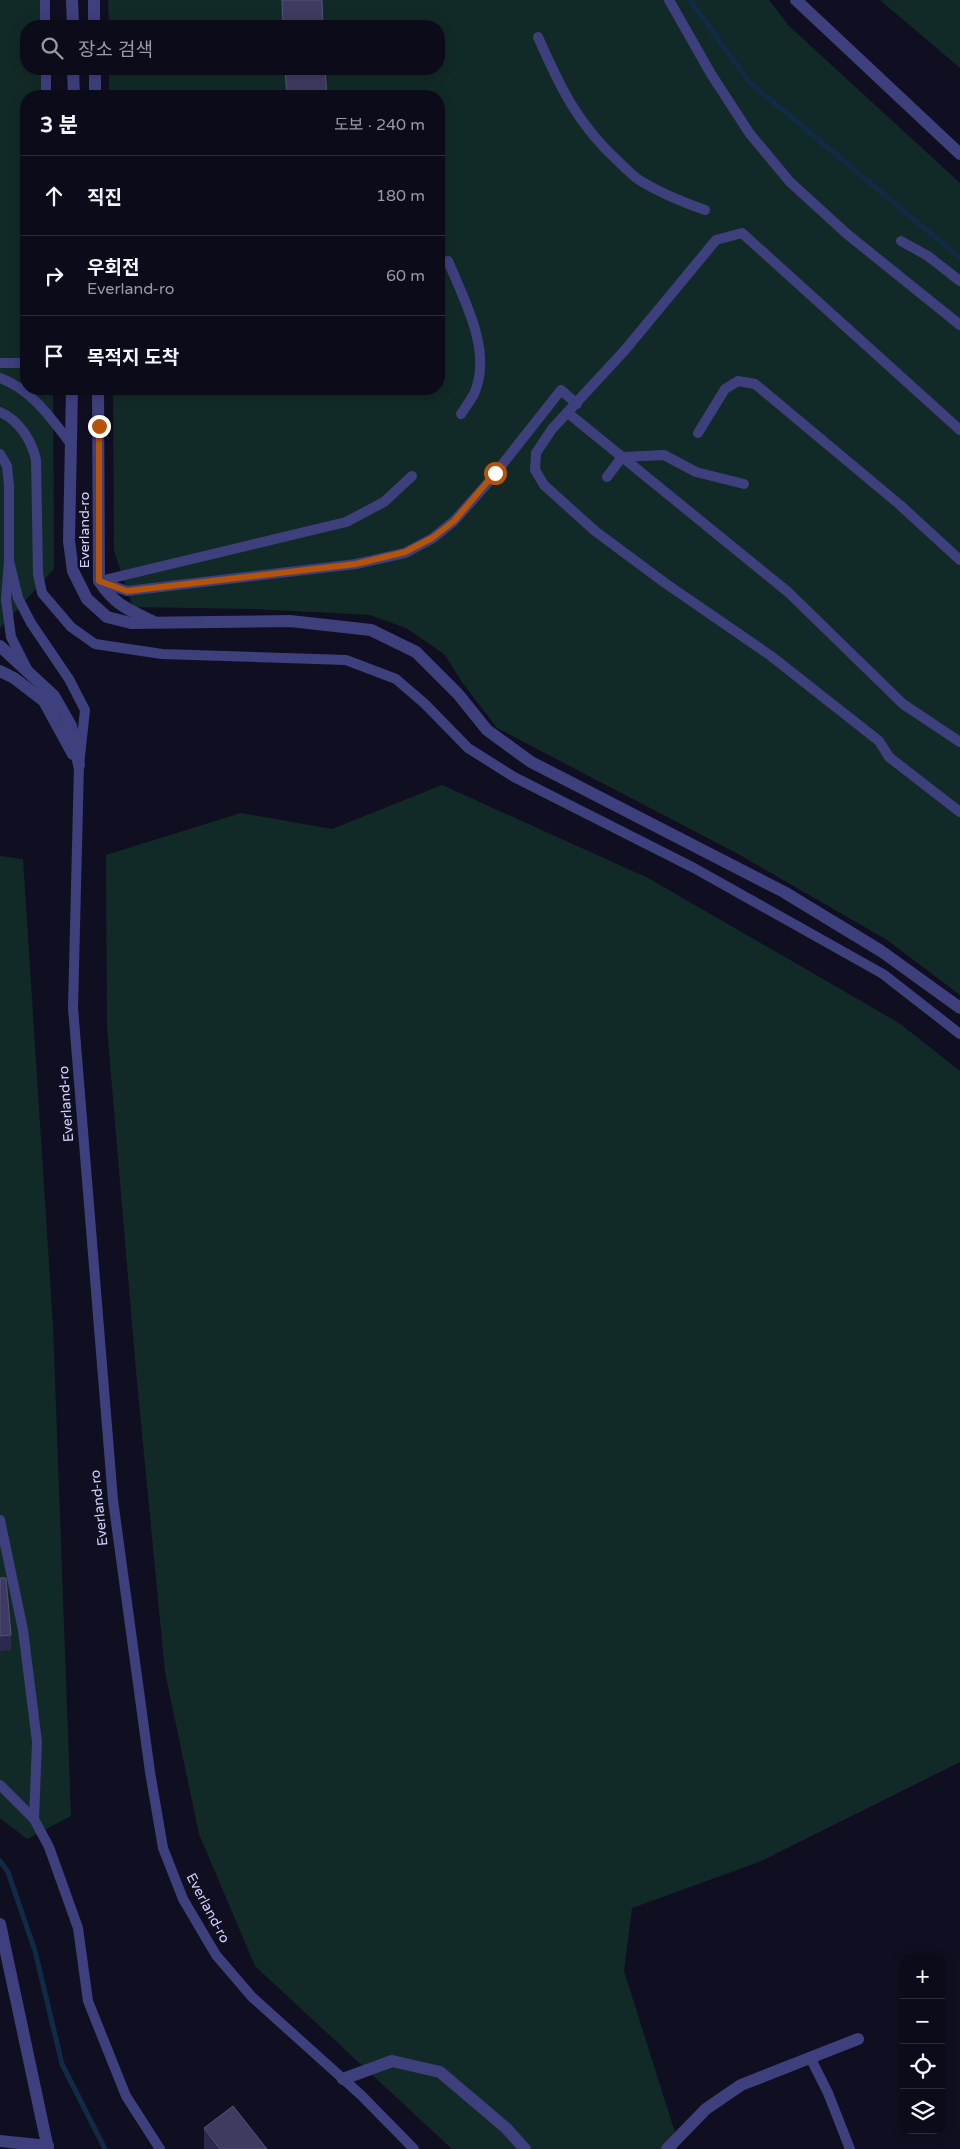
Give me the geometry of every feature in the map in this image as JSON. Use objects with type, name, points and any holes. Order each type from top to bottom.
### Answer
[{"type":"street","points":[[72,0],[73,20]]},
{"type":"street","points":[[94,0],[94,20]]},
{"type":"street","points":[[796,0],[960,154]]},
{"type":"street","points":[[74,75],[74,90]]},
{"type":"street","points":[[95,75],[95,90]]},
{"type":"street","name":"Everland-ro","points":[[72,395],[69,541],[73,571],[87,599],[107,617],[131,623],[154,622]]},
{"type":"street","name":"Everland-ro","points":[[98,395],[99,581],[110,597],[125,608],[154,622]]},
{"type":"street","points":[[154,622],[290,621],[371,630],[416,652],[458,694],[487,730],[531,762],[784,892],[881,951],[960,1008]]},
{"type":"street","points":[[0,646],[54,696],[71,726],[79,765]]},
{"type":"street","points":[[0,671],[14,678],[44,701],[79,765]]},
{"type":"street","points":[[0,1924],[48,2147],[0,2141]]},
{"type":"street","points":[[667,2149],[706,2109],[741,2085],[858,2039]]},
{"type":"street","points":[[343,2079],[392,2061],[440,2072],[506,2128],[525,2149]]},
{"type":"lane","points":[[45,0],[45,20]]},
{"type":"lane","points":[[669,0],[711,74],[746,127],[790,182],[847,234],[960,325]]},
{"type":"lane","points":[[538,38],[554,75],[577,117],[600,145],[637,179],[671,198],[705,210]]},
{"type":"lane","points":[[46,75],[46,90]]},
{"type":"lane","points":[[960,430],[742,233],[716,240],[625,350],[568,414],[552,429],[536,454],[536,470],[544,485],[595,531],[771,656],[880,741],[889,757],[960,812]]},
{"type":"lane","points":[[901,241],[928,256],[960,281]]},
{"type":"lane","points":[[448,261],[476,331],[480,360],[474,394],[462,414]]},
{"type":"lane","points":[[0,363],[20,363]]},
{"type":"lane","points":[[0,378],[20,387]]},
{"type":"lane","points":[[698,434],[725,389],[738,381],[755,384],[900,505],[960,560]]},
{"type":"lane","points":[[99,581],[127,591],[356,564],[405,552],[432,538],[454,521],[486,485],[561,390],[576,404]]},
{"type":"lane","points":[[30,395],[36,400],[71,444]]},
{"type":"lane","points":[[0,412],[26,434],[33,445],[36,460],[38,574],[42,593],[71,627],[95,644],[162,654],[346,660],[396,679],[425,704],[468,748],[514,777],[694,868],[883,974],[960,1034]]},
{"type":"lane","points":[[568,414],[788,592],[903,704],[960,742]]},
{"type":"lane","points":[[0,454],[7,466],[9,486],[9,561],[6,599],[11,637],[44,701]]},
{"type":"lane","points":[[622,457],[664,455],[696,472],[744,484]]},
{"type":"lane","points":[[607,477],[622,457]]},
{"type":"lane","points":[[99,581],[346,522],[384,502],[412,476]]},
{"type":"lane","name":"Everland-ro","points":[[9,561],[18,598],[31,623],[69,679],[85,710],[79,765],[73,998],[74,1027],[113,1500],[150,1772],[163,1848],[183,1898],[216,1955],[252,1997],[343,2079],[406,2139],[414,2149]]},
{"type":"lane","points":[[0,1520],[23,1630],[37,1742],[34,1819]]},
{"type":"lane","points":[[0,1786],[34,1819],[49,1847],[78,1928],[88,2001],[126,2096],[160,2149]]},
{"type":"lane","points":[[810,2057],[828,2093],[850,2149]]},
{"type":"green space","points":[[0,0],[49,0],[50,20],[20,20],[20,75],[50,75],[50,90],[20,90],[20,395],[53,395],[54,569],[0,628]]},
{"type":"green space","points":[[108,0],[769,0],[789,26],[960,183],[960,995],[887,940],[740,855],[497,728],[462,682],[444,654],[406,628],[370,615],[252,609],[133,607],[114,551],[113,395],[445,395],[445,90],[109,90],[109,75],[445,75],[445,20],[109,20]]},
{"type":"green space","points":[[880,0],[960,0],[960,68]]},
{"type":"green space","points":[[442,785],[648,878],[899,1023],[960,1071],[960,1762],[759,1862],[632,1908],[624,1971],[678,2142],[677,2149],[452,2149],[255,1966],[199,1834],[165,1672],[136,1371],[107,1027],[106,855],[241,813],[332,829]]},
{"type":"green space","points":[[0,856],[23,859],[53,1326],[71,1816],[27,1839],[0,1818]]},
{"type":"building","points":[[282,0],[322,0],[323,20],[283,20]]},
{"type":"building","points":[[285,75],[325,75],[327,90],[287,90]]},
{"type":"building","points":[[0,1578],[6,1578],[11,1635],[0,1636]]},
{"type":"building","points":[[233,2106],[267,2149],[220,2149],[204,2128]]},
{"type":"waterway","points":[[690,0],[749,82],[960,258]]},
{"type":"waterway","points":[[0,1861],[8,1872],[35,1951],[62,2064],[105,2149]]},
{"type":"route","points":[[99,426],[99,581],[127,591],[356,564],[405,552],[432,538],[454,521],[495,473]]}]
